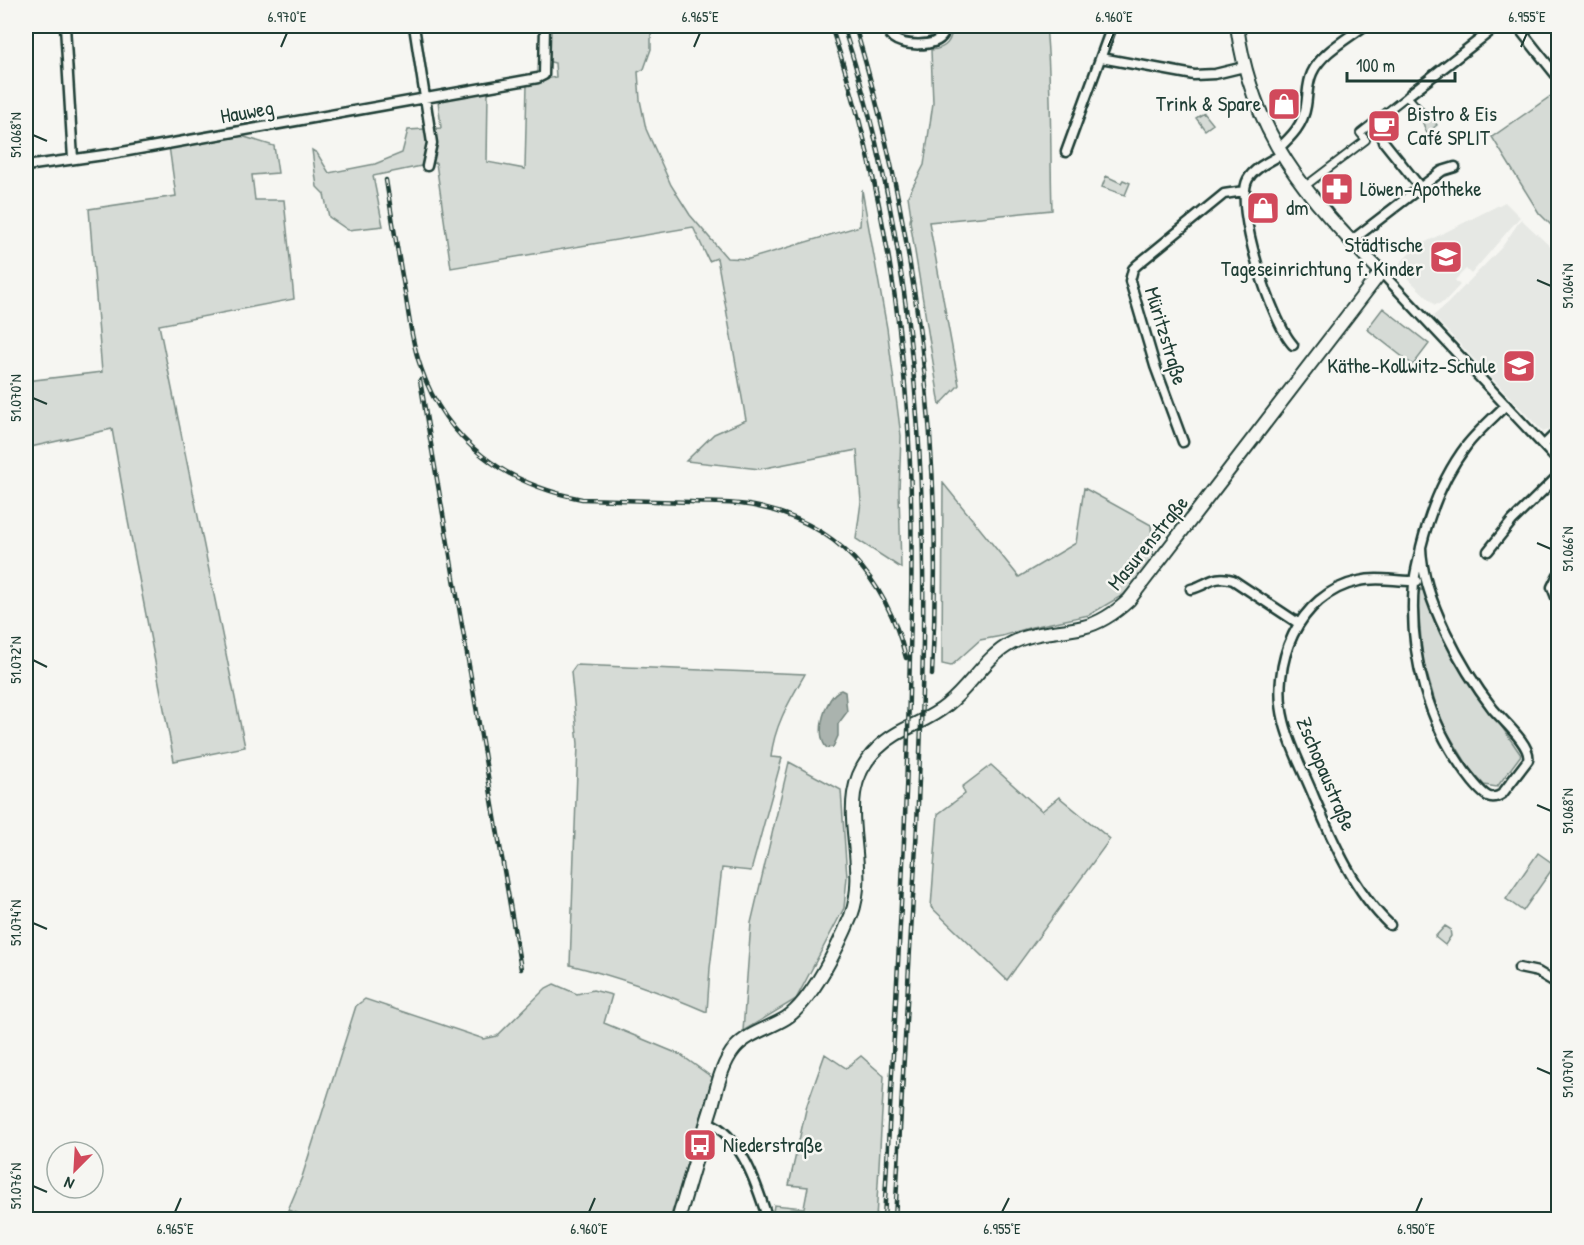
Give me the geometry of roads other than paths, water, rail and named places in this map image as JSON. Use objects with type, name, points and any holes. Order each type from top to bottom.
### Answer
[{"type":"main road","points":[[1237,26],[1244,67],[1256,103],[1280,151],[1314,201],[1382,272]]},
{"type":"main road","name":"Masurenstraße","points":[[678,1220],[724,1067],[735,1047],[793,1012],[813,989],[855,905],[858,867],[852,803],[856,782],[870,756],[891,736],[936,714],[949,704],[986,663],[1002,649],[1030,636],[1095,623],[1118,610],[1129,600],[1382,272]]},
{"type":"street","points":[[65,26],[73,159]]},
{"type":"street","points":[[414,26],[432,143],[427,166]]},
{"type":"street","name":"Hauweg","points":[[26,166],[111,154],[538,78],[544,75],[545,26]]},
{"type":"street","points":[[886,26],[893,38],[908,44],[937,41],[943,35],[945,26]]},
{"type":"street","points":[[1066,152],[1112,26]]},
{"type":"street","points":[[1293,345],[1285,336],[1264,286],[1251,235],[1244,191],[1248,179],[1280,151],[1301,123],[1306,106],[1307,86],[1312,72],[1322,59],[1364,26]]},
{"type":"street","points":[[1304,188],[1366,140],[1360,133],[1497,26]]},
{"type":"street","points":[[1517,26],[1556,75]]},
{"type":"street","points":[[1101,58],[1194,75],[1215,75],[1244,67]]},
{"type":"street","points":[[1409,94],[1421,112]]},
{"type":"street","points":[[1371,125],[1420,187]]},
{"type":"street","points":[[1351,241],[1442,171],[1455,167]]},
{"type":"street","name":"Müritzstraße","points":[[1183,442],[1147,344],[1130,281],[1131,275],[1137,265],[1224,194],[1244,191]]},
{"type":"street","points":[[1382,272],[1558,461]]},
{"type":"street","points":[[1421,547],[1421,562],[1427,581],[1444,626],[1469,675],[1502,720],[1527,747],[1530,755],[1497,798],[1490,798],[1484,794],[1467,775],[1432,712],[1421,676],[1415,640],[1414,582],[1421,547],[1434,507],[1449,472],[1467,445],[1506,405]]},
{"type":"street","points":[[1544,445],[1558,431]]},
{"type":"street","points":[[1488,551],[1512,520],[1558,476]]},
{"type":"street","points":[[1558,576],[1552,588],[1558,602]]},
{"type":"street","points":[[1191,589],[1216,578],[1233,580],[1298,623]]},
{"type":"street","name":"Zschopaustraße","points":[[1390,925],[1353,879],[1327,827],[1286,731],[1280,684],[1284,659],[1298,623],[1310,608],[1326,596],[1348,584],[1377,579],[1427,581]]},
{"type":"street","points":[[1519,968],[1538,972],[1558,984]]},
{"type":"street","points":[[707,1122],[728,1135],[740,1151],[768,1220]]},
{"type":"railway","points":[[831,26],[862,133],[886,242],[902,353],[910,464],[911,579],[907,760],[884,1220]]},
{"type":"railway","points":[[843,26],[872,127],[894,228],[909,330],[918,431],[923,534],[921,740],[895,1220]]},
{"type":"railway","points":[[855,26],[877,105],[895,185],[922,347],[930,429],[934,511],[935,593],[932,675]]},
{"type":"railway","points":[[386,180],[418,359],[432,394],[446,418],[463,438],[505,471],[529,483],[582,499],[746,505],[784,514],[810,525],[833,540],[854,558],[871,579],[897,629],[906,658]]},
{"type":"railway","points":[[420,380],[521,969]]},
{"type":"place","name":"Trink & Spare","points":[[1284,104]]},
{"type":"place","name":"Bistro & Eis Café SPLIT","points":[[1384,126]]},
{"type":"place","name":"Löwen-Apotheke","points":[[1337,189]]},
{"type":"place","name":"dm","points":[[1263,208]]},
{"type":"place","name":"Städtische Tageseinrichtung f. Kinder","points":[[1446,257]]},
{"type":"place","name":"Käthe-Kollwitz-Schule","points":[[1519,366]]},
{"type":"place","name":"Niederstraße","points":[[700,1145]]}]
